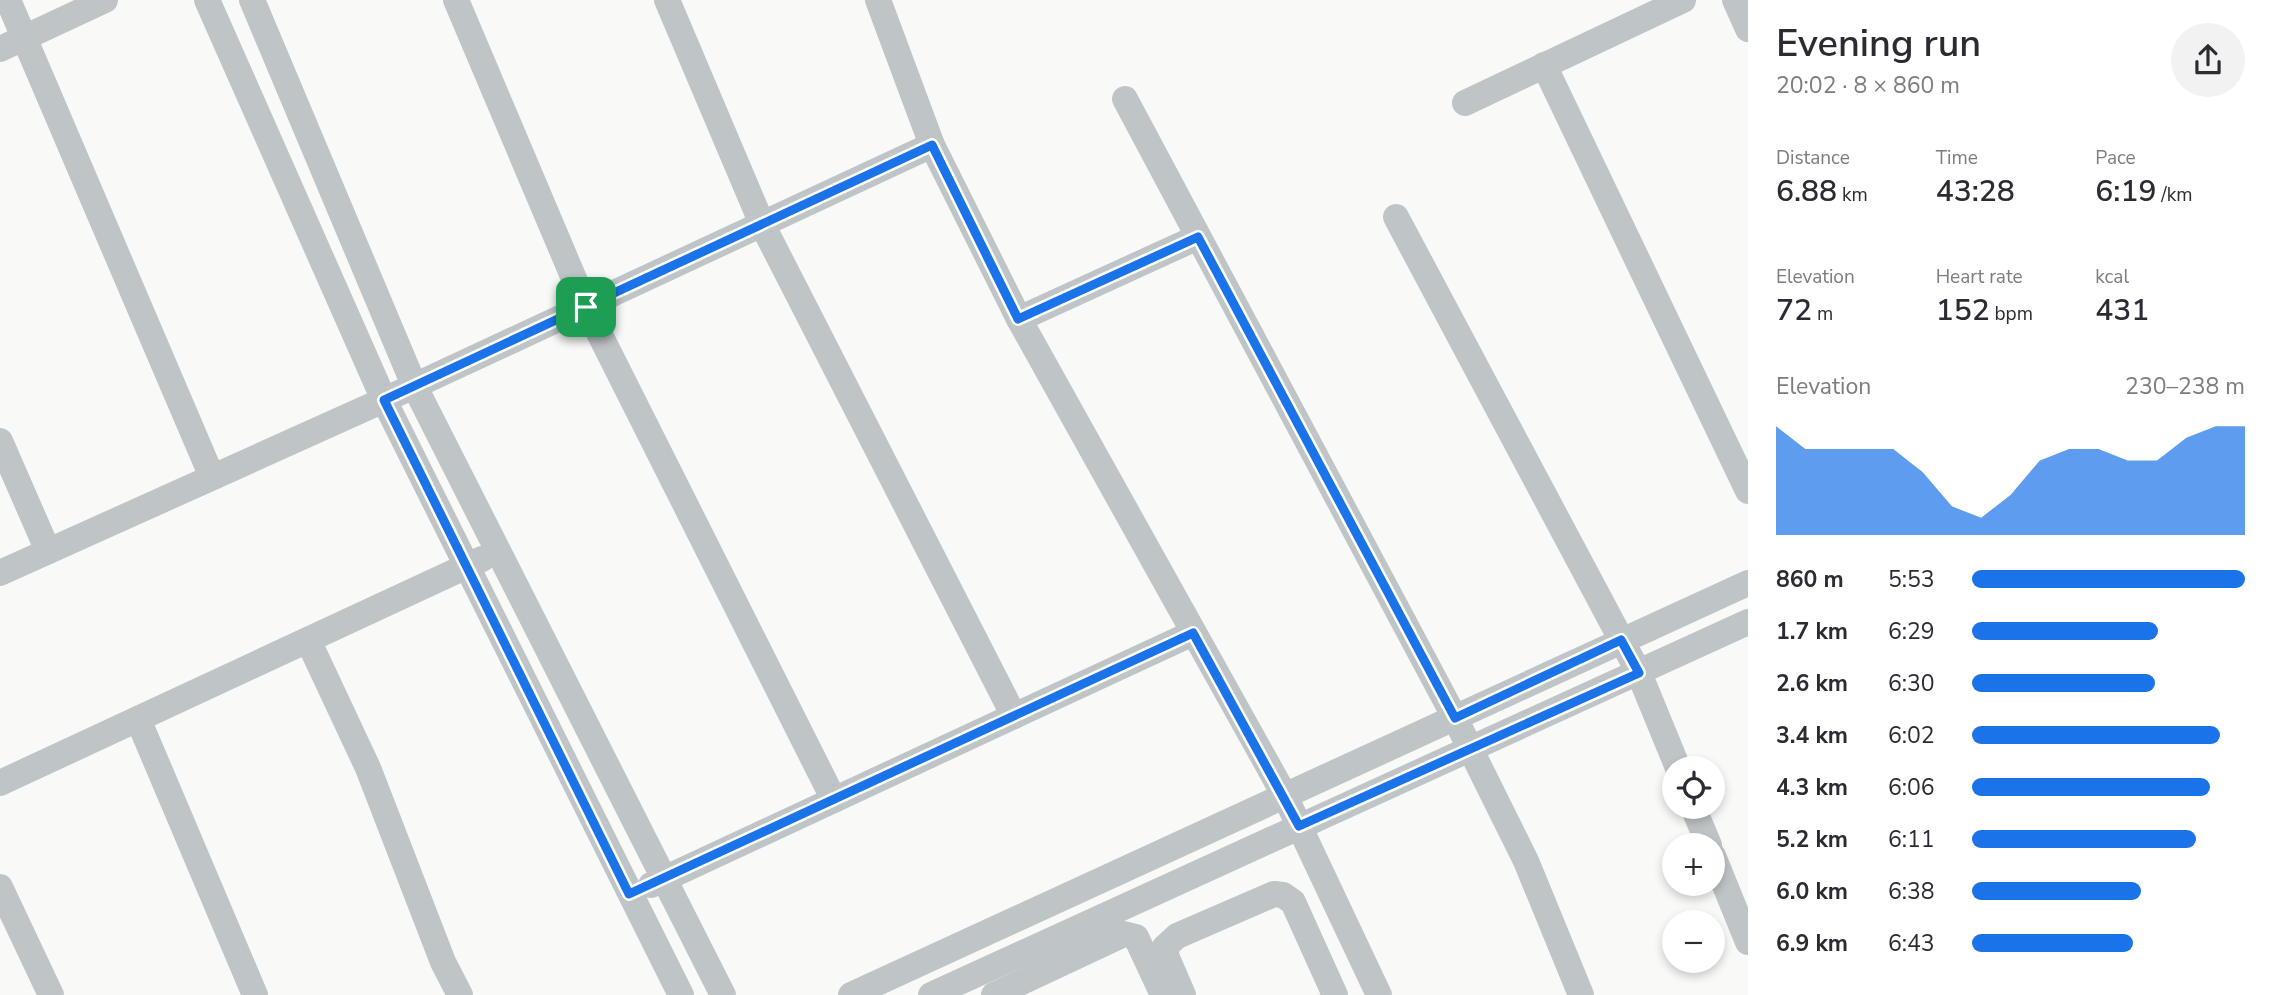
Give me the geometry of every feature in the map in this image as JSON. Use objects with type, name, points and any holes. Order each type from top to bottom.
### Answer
[{"type":"street","points":[[8,0],[27,37],[212,477]]},
{"type":"street","points":[[0,49],[105,0]]},
{"type":"street","points":[[207,0],[384,400],[681,995]]},
{"type":"street","points":[[252,0],[414,385],[723,995]]},
{"type":"street","points":[[456,0],[586,307],[834,800]]},
{"type":"street","points":[[667,0],[762,224],[1014,716]]},
{"type":"street","points":[[877,0],[932,145],[1018,319],[1284,796],[1379,995]]},
{"type":"street","points":[[1465,103],[1682,0]]},
{"type":"street","points":[[1735,0],[1748,29]]},
{"type":"street","points":[[1544,65],[1748,491]]},
{"type":"street","points":[[1125,99],[1455,718],[1526,861],[1581,995]]},
{"type":"street","points":[[0,573],[384,400],[932,145]]},
{"type":"street","points":[[1396,217],[1639,673],[1673,756]]},
{"type":"street","points":[[1018,319],[1198,237]]},
{"type":"street","points":[[0,441],[48,551]]},
{"type":"street","points":[[0,783],[499,550]]},
{"type":"street","points":[[851,995],[1748,583]]},
{"type":"street","points":[[932,995],[1748,622]]},
{"type":"street","points":[[629,894],[1193,633]]},
{"type":"street","points":[[308,640],[369,768],[443,962],[460,995]]},
{"type":"street","points":[[138,719],[255,995]]},
{"type":"street","points":[[1725,885],[1748,942]]},
{"type":"street","points":[[0,887],[51,995]]},
{"type":"street","points":[[1183,995],[1165,947],[1177,936],[1274,894],[1283,895],[1293,902],[1335,995]]},
{"type":"street","points":[[994,995],[1124,934],[1136,937],[1163,995]]},
{"type":"route","points":[[932,145],[1018,319],[1198,237],[1455,718],[1621,640],[1639,673],[1299,826],[1193,633],[629,894],[384,400],[586,307],[932,145]]}]
